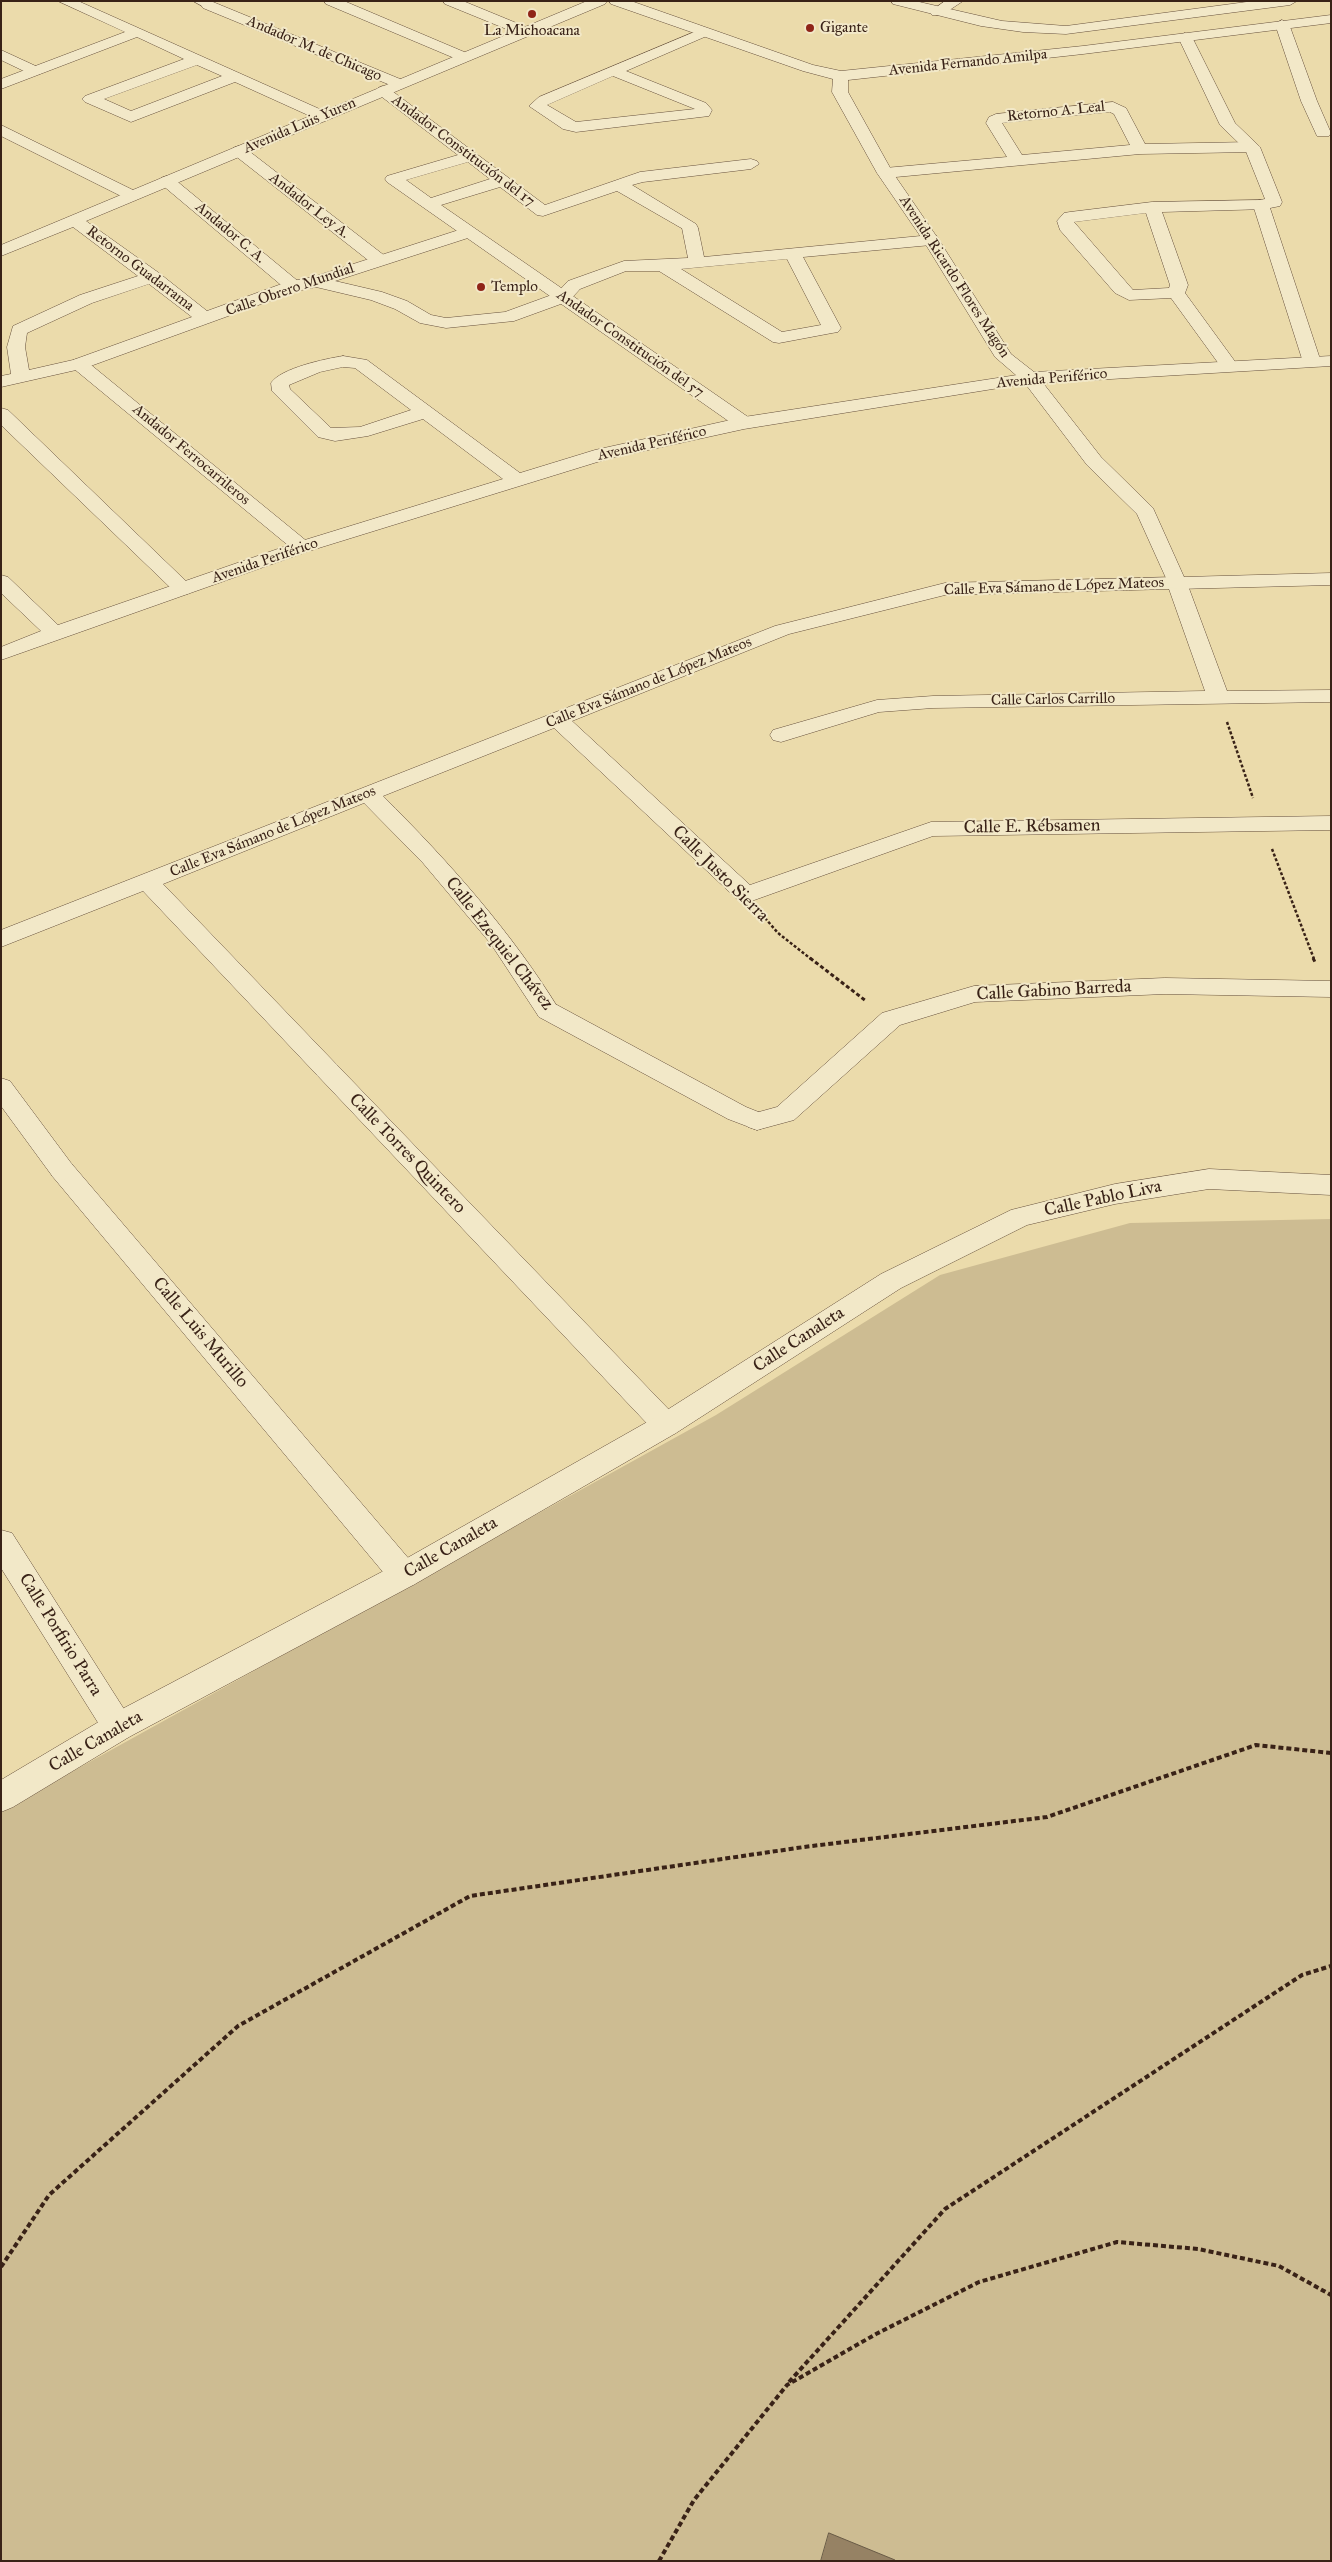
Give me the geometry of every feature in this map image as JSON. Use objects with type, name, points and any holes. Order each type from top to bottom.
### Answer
[{"type":"street","points":[[65,1],[323,116]]},
{"type":"street","points":[[331,1],[464,57]]},
{"type":"street","points":[[450,1],[526,32]]},
{"type":"street","name":"Avenida Luis Yuren","points":[[1,251],[600,1]]},
{"type":"street","name":"Avenida Fernando Amilpa","points":[[616,1],[808,68],[841,76],[1083,50],[1331,19]]},
{"type":"street","name":"Avenida Fernando Amilpa","points":[[898,1],[937,12],[1012,28],[1066,30],[1235,5],[1290,1]]},
{"type":"street","points":[[937,12],[956,1]]},
{"type":"street","name":"Andador M. de Chicago","points":[[204,3],[400,84]]},
{"type":"street","points":[[1282,24],[1308,101],[1323,133]]},
{"type":"street","points":[[1003,59],[1022,48],[1024,44],[1012,28]]},
{"type":"street","points":[[1066,30],[1056,36],[1056,39],[1064,46],[1083,50]]},
{"type":"street","points":[[1,84],[138,32]]},
{"type":"street","points":[[613,70],[701,106],[704,110],[703,113],[576,127],[569,126],[537,106],[544,100],[613,70],[704,32]]},
{"type":"street","points":[[1176,292],[1130,295],[1121,289],[1066,226],[1065,221],[1070,217],[1152,207],[1261,205],[1274,202],[1252,147],[1228,126],[1185,37]]},
{"type":"street","points":[[1,54],[35,72]]},
{"type":"street","points":[[196,60],[90,99],[130,117],[233,77]]},
{"type":"street","name":"Avenida Ricardo Flores Magón","points":[[841,76],[840,92],[885,173],[931,240],[1004,357],[1030,378],[1094,461],[1146,512],[1177,583],[1218,697]]},
{"type":"street","name":"Andador Constitución del 17","points":[[383,91],[543,211],[618,184]]},
{"type":"street","name":"Retorno A. Leal","points":[[1017,160],[994,123],[995,120],[1011,116],[1114,107],[1120,111],[1140,149]]},
{"type":"street","points":[[1,130],[132,196]]},
{"type":"street","points":[[885,173],[1140,149],[1252,147]]},
{"type":"street","name":"Andador Ley A.","points":[[239,151],[379,260]]},
{"type":"street","name":"Andador Constitución del 57","points":[[472,156],[393,179],[744,423]]},
{"type":"street","points":[[618,184],[663,173],[752,164]]},
{"type":"street","points":[[428,204],[504,180]]},
{"type":"street","name":"Andador C. A.","points":[[167,181],[293,286]]},
{"type":"street","points":[[618,184],[690,228],[697,263]]},
{"type":"street","points":[[1261,205],[1322,362]]},
{"type":"street","points":[[1152,207],[1179,285],[1176,292]]},
{"type":"street","name":"Retorno Guadarrama","points":[[74,220],[206,319]]},
{"type":"street","name":"Calle Obrero Mundial","points":[[1,382],[79,364],[293,286],[316,282],[468,232]]},
{"type":"street","points":[[316,282],[376,296],[401,305],[426,319],[446,323],[508,317],[563,298],[574,285],[624,266],[662,266],[931,240]]},
{"type":"street","points":[[662,266],[779,338],[832,328],[794,254]]},
{"type":"street","points":[[21,377],[16,347],[19,330],[86,299],[153,278]]},
{"type":"street","points":[[1176,292],[1230,367]]},
{"type":"street","points":[[425,412],[350,434],[334,436],[325,433],[281,391],[280,383],[287,378],[351,360],[361,364],[517,480]]},
{"type":"street","name":"Avenida Periférico","points":[[1,654],[55,633],[302,547],[602,454],[744,423],[1030,378],[1322,362]]},
{"type":"street","name":"Andador Ferrocarrileros","points":[[79,364],[302,547]]},
{"type":"street","points":[[1,414],[183,589]]},
{"type":"street","name":"Calle Eva Sámano de López Mateos","points":[[1,939],[782,630],[945,589],[1331,579]]},
{"type":"street","points":[[1,581],[55,633]]},
{"type":"street","name":"Calle Carlos Carrillo","points":[[781,735],[877,706],[933,702],[1331,696]]},
{"type":"street","name":"Calle Justo Sierra","points":[[558,720],[746,896]]},
{"type":"street","name":"Calle Ezequiel Chávez","points":[[368,794],[431,858],[499,938],[548,1011],[757,1122]]},
{"type":"street","name":"Calle E. Rébsamen","points":[[746,896],[931,829],[1331,823]]},
{"type":"street","name":"Calle Torres Quintero","points":[[148,882],[666,1425]]},
{"type":"street","name":"Calle Gabino Barreda","points":[[757,1122],[785,1114],[891,1019],[974,994],[1165,986],[1331,989]]},
{"type":"street","name":"Calle Luis Murillo","points":[[1,1087],[62,1170],[404,1575]]},
{"type":"street","name":"Calle Pablo Liva","points":[[891,1281],[1020,1217],[1116,1194],[1208,1179],[1331,1185]]},
{"type":"street","name":"Calle Canaleta","points":[[1,1797],[118,1727],[404,1575],[666,1425],[891,1281]]},
{"type":"street","name":"Calle Porfirio Parra","points":[[1,1542],[118,1727]]},
{"type":"path","name":"Calle Justo Sierra","points":[[746,896],[778,933],[832,977],[891,1019]]},
{"type":"path","points":[[1,2267],[48,2195],[238,2026],[470,1896],[804,1847],[1047,1817],[1256,1745],[1331,1753]]},
{"type":"path","points":[[659,2561],[694,2500],[787,2385],[945,2209],[1302,1975],[1331,1966]]},
{"type":"path","points":[[787,2385],[876,2334],[979,2282],[1117,2242],[1198,2249],[1279,2266],[1331,2295]]},
{"type":"shaded area","points":[[1331,1219],[1331,2561],[1,2561],[1,1811],[716,1415],[940,1275],[1130,1223]]},
{"type":"building","points":[[829,2533],[895,2560],[895,2561],[821,2561]]},
{"type":"place","name":"La Michoacana","points":[[532,14]]},
{"type":"place","name":"Gigante","points":[[810,28]]},
{"type":"place","name":"Templo","points":[[481,287]]}]
